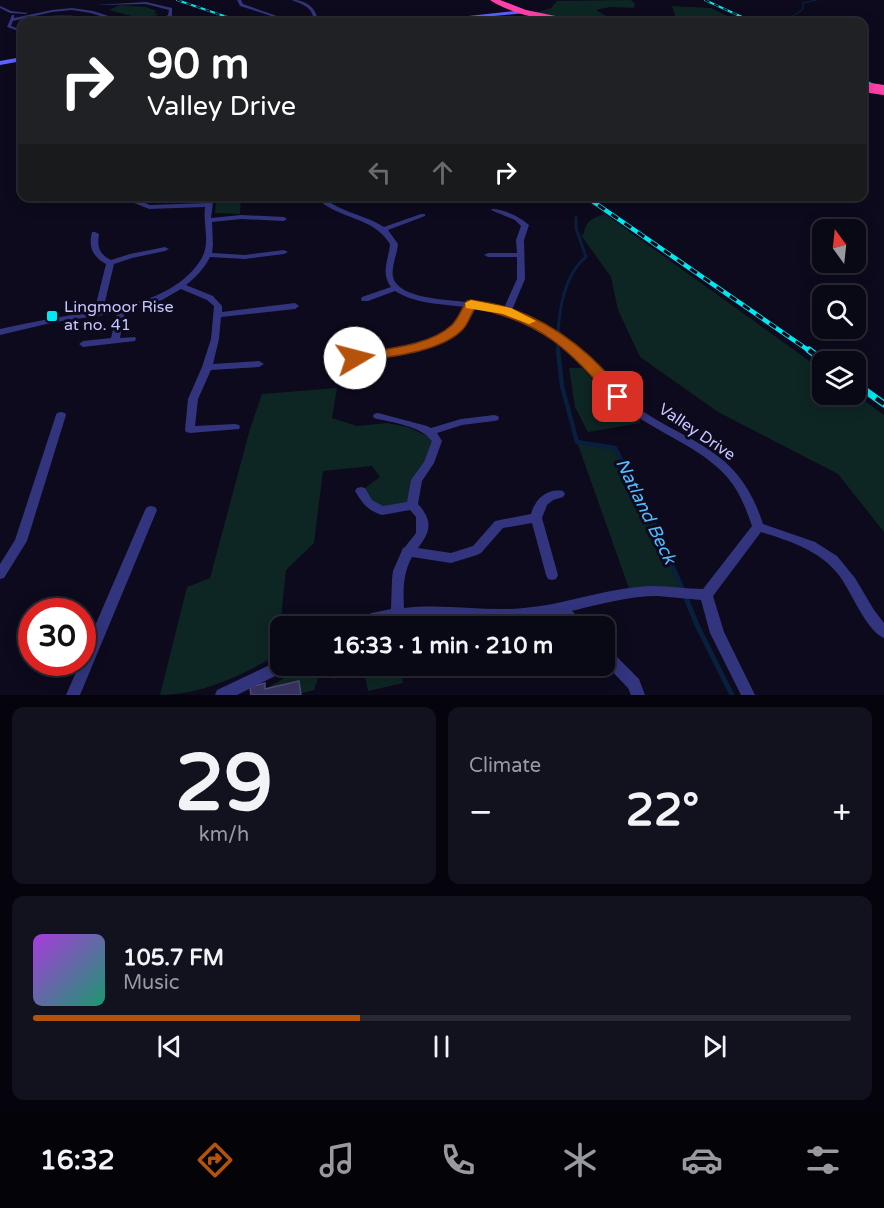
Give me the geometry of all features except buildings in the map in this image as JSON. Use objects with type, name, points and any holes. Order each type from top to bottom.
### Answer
[{"type":"highway","points":[[494,0],[524,12],[558,18]]},
{"type":"highway","points":[[867,88],[884,90]]},
{"type":"street","points":[[51,11],[53,0]]},
{"type":"street","points":[[213,0],[218,2]]},
{"type":"street","points":[[239,0],[241,5],[280,18]]},
{"type":"street","points":[[294,0],[312,7],[316,18]]},
{"type":"street","points":[[93,12],[98,3],[146,3],[171,9],[170,16],[166,18]]},
{"type":"street","points":[[20,18],[85,6]]},
{"type":"street","points":[[0,7],[10,12],[39,13]]},
{"type":"street","points":[[65,10],[93,12],[98,18]]},
{"type":"street","points":[[10,12],[13,15],[9,27],[18,30]]},
{"type":"street","points":[[459,18],[524,12]]},
{"type":"street","points":[[12,20],[18,18]]},
{"type":"street","points":[[0,63],[18,60]]},
{"type":"street","points":[[133,201],[149,207],[207,205]]},
{"type":"street","points":[[0,332],[39,322],[121,312],[161,297],[181,286],[196,273],[210,255],[210,220],[207,205],[210,201]]},
{"type":"street","points":[[322,201],[334,211],[368,221],[384,229],[394,244],[388,273],[389,280],[395,288],[365,299]]},
{"type":"street","points":[[494,210],[517,219],[525,225],[520,240],[521,279],[507,311]]},
{"type":"street","points":[[384,229],[423,215]]},
{"type":"street","points":[[210,220],[241,217],[284,220]]},
{"type":"street","points":[[95,234],[93,248],[97,257],[110,264]]},
{"type":"street","points":[[110,264],[130,256],[165,249]]},
{"type":"street","points":[[210,255],[227,258],[284,252]]},
{"type":"street","points":[[488,255],[520,255]]},
{"type":"street","points":[[98,315],[110,264]]},
{"type":"street","points":[[181,286],[210,298],[219,306],[215,339],[207,367],[193,399],[190,430],[235,427]]},
{"type":"street","name":"Valley Drive","points":[[395,288],[416,297],[471,303],[507,311],[563,341],[580,355],[609,389],[627,405],[726,469],[750,500],[758,527]]},
{"type":"street","points":[[341,360],[353,354],[416,347],[443,336],[458,327],[471,303]]},
{"type":"street","points":[[218,315],[295,306]]},
{"type":"street","points":[[115,341],[121,312]]},
{"type":"street","points":[[83,344],[132,339]]},
{"type":"street","points":[[207,367],[259,364]]},
{"type":"street","points":[[0,574],[21,541],[61,415]]},
{"type":"street","points":[[378,416],[405,421],[430,432],[437,441],[429,463],[417,480],[412,505]]},
{"type":"street","points":[[430,432],[461,422],[494,418]]},
{"type":"street","points":[[361,491],[368,503],[381,511],[412,505]]},
{"type":"street","points":[[552,575],[536,518],[538,504],[546,497],[559,494]]},
{"type":"street","points":[[398,614],[396,577],[407,551],[422,534],[422,516],[412,505]]},
{"type":"street","points":[[73,695],[151,510]]},
{"type":"street","points":[[407,551],[451,558],[477,550],[499,524],[536,518]]},
{"type":"street","points":[[700,595],[758,527],[805,541],[819,548],[843,571],[868,614],[884,632]]},
{"type":"street","points":[[386,616],[445,611],[523,614],[615,596],[656,591],[700,595]]},
{"type":"street","points":[[700,595],[748,695]]},
{"type":"street","points":[[561,608],[569,616]]},
{"type":"street","points":[[615,664],[634,684],[638,695]]},
{"type":"street","points":[[222,695],[270,672]]},
{"type":"green space","points":[[631,0],[635,4],[634,8],[610,7],[596,10],[608,17],[605,18],[553,18],[531,14],[551,8],[557,1]]},
{"type":"green space","points":[[120,5],[146,7],[157,11],[154,12],[158,15],[139,18],[109,10]]},
{"type":"green space","points":[[672,6],[711,8],[732,18],[676,18]]},
{"type":"green space","points":[[71,15],[79,18],[39,18]]},
{"type":"green space","points":[[216,201],[241,201],[240,214],[215,213]]},
{"type":"green space","points":[[605,214],[812,363],[812,405],[866,405],[866,402],[884,415],[884,532],[838,474],[718,412],[640,357],[618,310],[611,277],[581,235],[584,234],[591,220]]},
{"type":"green space","points":[[569,368],[582,368],[612,401],[641,423],[588,432],[575,407]]},
{"type":"green space","points":[[337,388],[332,418],[357,426],[387,423],[408,427],[437,441],[412,505],[382,511],[361,491],[380,477],[372,466],[323,471],[314,543],[286,570],[281,616],[270,616],[270,659],[208,687],[160,695],[187,587],[210,578],[250,429],[262,394]]},
{"type":"green space","points":[[577,442],[615,448],[659,534],[684,594],[631,594]]},
{"type":"green space","points":[[288,676],[319,676],[314,690],[295,695],[268,695],[267,688]]},
{"type":"green space","points":[[319,676],[338,676],[336,679]]},
{"type":"green space","points":[[365,676],[402,676],[403,683],[368,691]]},
{"type":"waterway","name":"Natland Beck","points":[[783,18],[793,16],[803,9],[803,3],[816,0]]},
{"type":"waterway","name":"Natland Beck","points":[[558,350],[558,327],[562,301],[571,276],[586,257],[576,228],[576,217]]},
{"type":"waterway","name":"Natland Beck","points":[[558,350],[562,386],[577,442],[615,448],[644,504]]},
{"type":"waterway","name":"Natland Beck","points":[[644,504],[698,627],[732,695]]},
{"type":"railway","points":[[177,0],[230,18]]},
{"type":"railway","points":[[705,0],[744,18]]},
{"type":"railway","points":[[867,83],[884,92]]},
{"type":"railway","points":[[592,201],[811,352]]},
{"type":"railway","points":[[866,391],[884,404]]},
{"type":"slow traffic","points":[[470,305],[471,303],[507,311],[529,321]]},
{"type":"place","name":"Lingmoor Rise at no. 41","points":[[52,316]]},
{"type":"route","points":[[355,358],[416,347],[443,336],[458,327],[471,303],[507,311],[530,321],[572,346],[618,397]]}]
